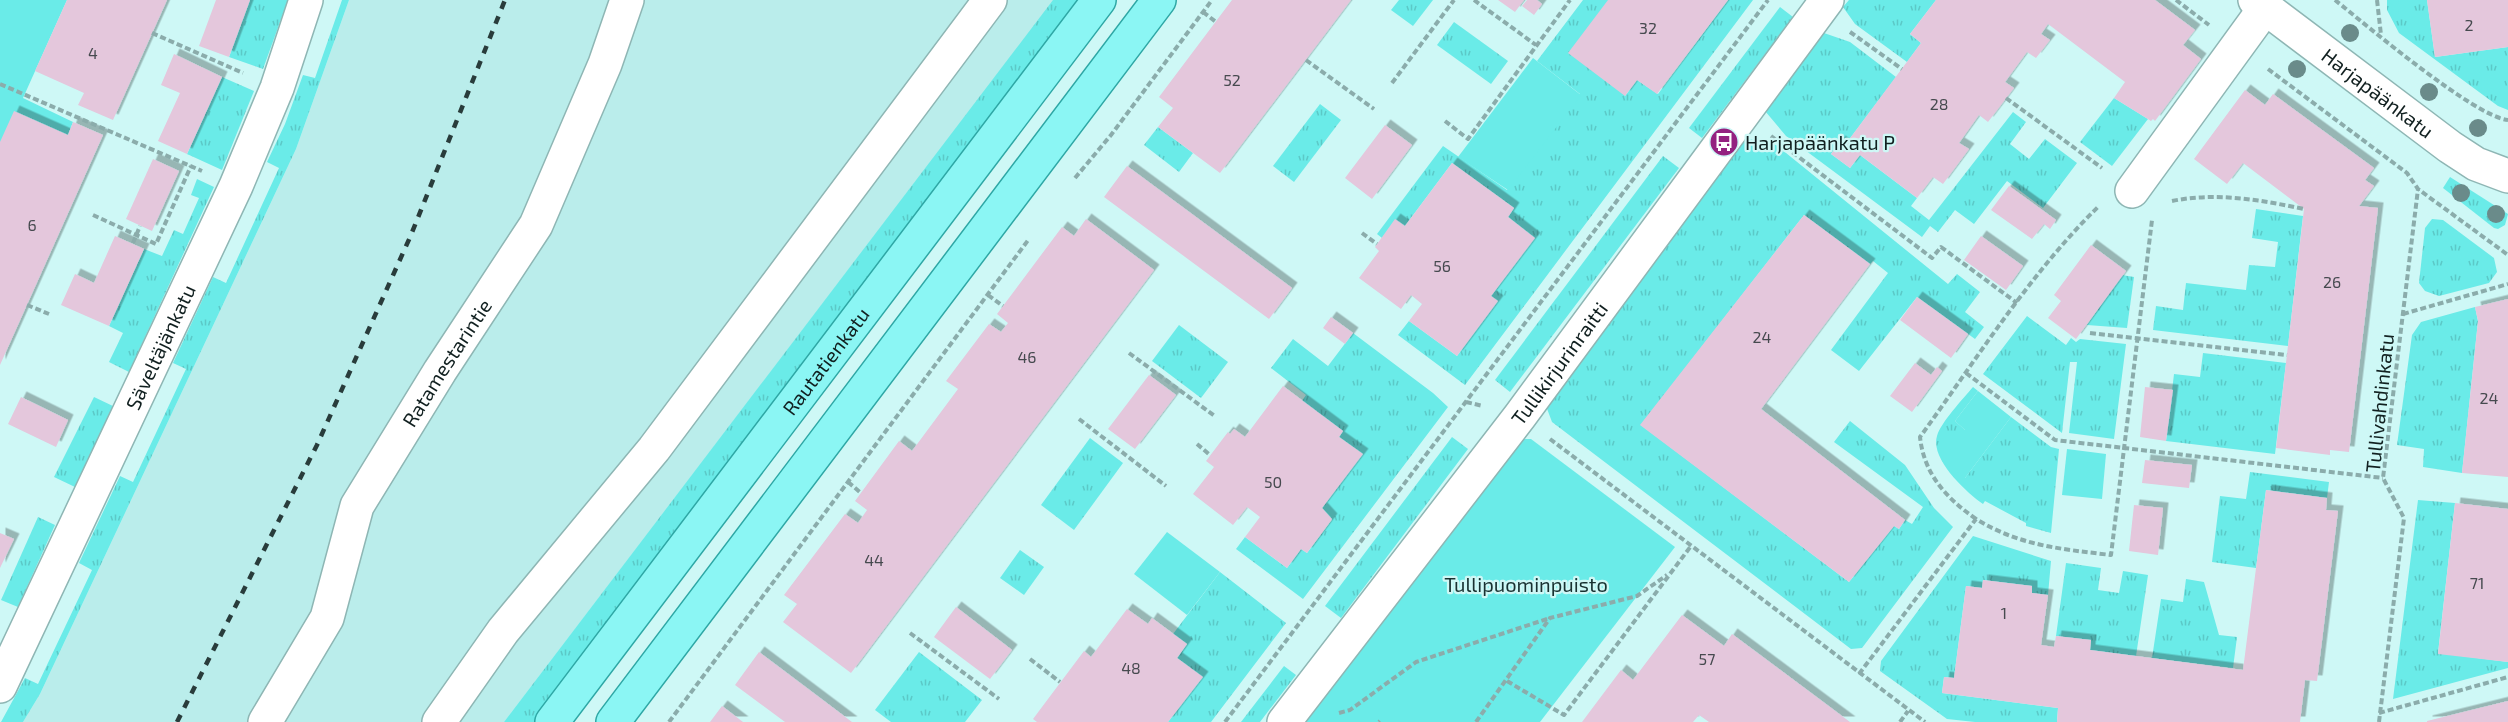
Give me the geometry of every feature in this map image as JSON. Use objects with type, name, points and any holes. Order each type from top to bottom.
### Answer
[{"type":"main road","name":"Rautatienkatu","points":[[552,722],[1099,0]]},
{"type":"main road","points":[[613,722],[1159,0]]},
{"type":"street","name":"Säveltäjänkatu","points":[[0,686],[236,186],[277,88],[306,0]]},
{"type":"street","name":"Ratamestarintie","points":[[265,722],[327,618],[357,506],[440,371],[536,225],[605,64],[627,0]]},
{"type":"street","points":[[439,722],[503,632],[654,449],[990,0]]},
{"type":"street","points":[[2143,198],[2260,4]]},
{"type":"street","name":"Harjapäänkatu","points":[[2260,4],[2450,147],[2476,164],[2508,176]]},
{"type":"street","name":"Tullikirjurinraitti","points":[[1284,722],[1520,416],[1824,5]]},
{"type":"path","points":[[1074,179],[1111,135],[1212,0]]},
{"type":"path","points":[[1392,83],[1454,0]]},
{"type":"path","points":[[1474,0],[1536,45]]},
{"type":"path","points":[[1446,121],[1468,138],[1570,0]]},
{"type":"path","points":[[1225,722],[1768,0]]},
{"type":"path","points":[[2176,0],[2407,173],[2418,189],[2508,255]]},
{"type":"path","points":[[2335,0],[2464,99],[2500,119],[2508,120]]},
{"type":"path","points":[[2377,0],[2381,36]]},
{"type":"path","points":[[1824,5],[1902,69]]},
{"type":"path","points":[[1203,12],[1216,22]]},
{"type":"path","points":[[152,33],[277,88]]},
{"type":"path","points":[[1306,60],[1374,109]]},
{"type":"path","points":[[0,84],[236,186]]},
{"type":"path","points":[[2006,98],[2143,198]]},
{"type":"path","points":[[1742,114],[1932,258],[1941,247],[2017,303]]},
{"type":"path","points":[[93,215],[156,244],[191,166]]},
{"type":"path","name":"Tullivahdinkatu","points":[[2379,722],[2404,518],[2383,478],[2418,189]]},
{"type":"path","points":[[2143,198],[2139,338],[2112,555],[2038,546],[2001,534],[1953,502],[1933,477],[1922,456],[1920,436],[2017,303],[2074,231],[2098,206],[2143,198],[2179,200],[2226,197],[2261,200],[2304,209]]},
{"type":"path","points":[[133,243],[140,226]]},
{"type":"path","points":[[669,722],[1034,232]]},
{"type":"path","points":[[1362,233],[1377,244]]},
{"type":"path","points":[[2403,314],[2508,284]]},
{"type":"path","points":[[988,295],[1003,306]]},
{"type":"path","points":[[27,305],[49,314]]},
{"type":"path","points":[[2090,333],[2287,355]]},
{"type":"path","points":[[1129,353],[1216,417]]},
{"type":"path","points":[[1966,373],[2055,440],[2383,478]]},
{"type":"path","points":[[1520,416],[1925,722]]},
{"type":"path","points":[[1079,419],[1166,486]]},
{"type":"path","points":[[1197,444],[1210,455]]},
{"type":"path","points":[[848,482],[861,493]]},
{"type":"path","points":[[1859,674],[1976,519]]},
{"type":"path","points":[[1507,681],[1564,715],[1691,546]]},
{"type":"path","points":[[1330,717],[1350,710],[1416,662],[1550,618],[1636,596],[1671,573]]},
{"type":"path","points":[[1476,722],[1550,618]]},
{"type":"path","points":[[910,633],[999,699]]},
{"type":"path","points":[[1030,659],[1060,682]]},
{"type":"path","points":[[2379,713],[2508,677]]},
{"type":"path","points":[[1900,722],[1908,711]]},
{"type":"shaded area","points":[[349,0],[1054,0],[504,722],[23,722],[40,694],[296,149]]},
{"type":"green space","points":[[0,0],[67,0],[23,98],[73,122],[68,135],[0,142]]},
{"type":"green space","points":[[250,0],[288,0],[263,69],[229,57]]},
{"type":"green space","points":[[342,0],[349,0],[296,149],[40,694],[23,722],[1,722],[25,678],[38,684],[92,570],[79,563],[120,476],[133,482],[186,369],[173,363],[213,277],[226,283],[279,168],[267,162],[285,124],[303,75],[315,78]]},
{"type":"green space","points":[[1053,0],[1080,0],[536,722],[504,722]]},
{"type":"green space","points":[[1399,0],[1433,0],[1413,26],[1391,10]]},
{"type":"green space","points":[[1583,0],[1608,0],[1625,96],[1637,80],[1658,94],[1728,0],[1753,0],[1465,385],[1398,335],[1409,321],[1457,356],[1497,301],[1491,296],[1534,238],[1508,217],[1514,208],[1452,163],[1405,226],[1382,238],[1377,234],[1443,146],[1507,190],[1580,94],[1537,61]]},
{"type":"green space","points":[[1849,0],[1936,0],[1910,34],[1921,43],[1907,62],[1855,24],[1843,7]]},
{"type":"green space","points":[[2387,0],[2427,0],[2435,57],[2508,47],[2508,110],[2498,106],[2399,33],[2387,10]]},
{"type":"green space","points":[[1780,7],[1793,17],[1702,138],[1689,128]]},
{"type":"green space","points":[[1454,22],[1508,61],[1491,84],[1437,45]]},
{"type":"green space","points":[[1824,33],[1850,42],[1896,77],[1845,145],[1840,141],[1831,154],[1850,168],[1860,155],[1917,198],[1911,206],[1929,220],[2013,112],[2026,122],[2010,144],[2029,159],[2045,139],[2077,163],[2043,208],[2007,181],[1974,224],[1955,210],[1938,232],[1930,226],[1922,237],[1786,136],[1765,111]]},
{"type":"green space","points":[[1533,58],[1581,95],[1508,190],[1458,157]]},
{"type":"green space","points":[[222,77],[254,91],[222,170],[187,154]]},
{"type":"green space","points":[[2114,98],[2148,119],[2112,166],[2080,142]]},
{"type":"green space","points":[[1320,104],[1341,120],[1294,182],[1273,166]]},
{"type":"green space","points":[[1158,127],[1193,153],[1179,172],[1144,145]]},
{"type":"green space","points":[[1745,138],[1776,145],[1948,284],[1957,274],[1980,292],[1965,312],[1984,327],[1975,339],[1917,297],[1859,371],[1831,350],[1888,273],[1873,261],[1870,264],[1804,215],[1641,425],[1849,582],[1894,526],[1899,529],[1905,520],[1912,524],[1923,507],[1834,442],[1850,421],[1905,465],[1934,508],[1953,527],[1862,648],[1851,649],[1552,422],[1546,406]]},
{"type":"green space","points":[[1663,156],[1679,168],[1510,392],[1495,380]]},
{"type":"green space","points":[[2450,177],[2508,214],[2505,225],[2498,229],[2494,228],[2443,188]]},
{"type":"green space","points":[[197,179],[214,187],[129,372],[109,362],[123,333],[109,326],[144,249],[162,256],[174,230],[183,234],[199,198],[191,195]]},
{"type":"green space","points":[[2256,209],[2303,216],[2288,346],[2153,330],[2156,306],[2183,310],[2186,283],[2246,290],[2249,265],[2275,267],[2278,242],[2252,238]]},
{"type":"green space","points":[[2432,219],[2443,220],[2494,258],[2497,272],[2489,283],[2439,296],[2425,291],[2419,283],[2425,228]]},
{"type":"green space","points":[[2122,275],[2134,277],[2127,328],[2087,325]]},
{"type":"green space","points":[[2475,307],[2478,321],[2462,473],[2423,467],[2424,449],[2397,445],[2412,335],[2421,322]]},
{"type":"green space","points":[[2027,316],[2066,345],[2071,338],[2076,342],[2080,339],[2126,344],[2114,439],[2069,433],[2077,362],[2070,362],[2062,433],[1983,374]]},
{"type":"green space","points":[[1179,325],[1228,362],[1201,398],[1152,361]]},
{"type":"green space","points":[[1353,333],[1433,393],[1448,407],[1303,599],[1236,549],[1245,537],[1287,568],[1301,549],[1307,553],[1332,520],[1322,508],[1362,454],[1339,437],[1343,431],[1302,401],[1306,395],[1271,368],[1293,339],[1328,366]]},
{"type":"green space","points":[[2203,353],[2286,363],[2275,454],[2166,441],[2174,374],[2200,377]]},
{"type":"green space","points":[[1973,387],[1978,391],[1955,421],[1965,430],[1965,478],[2011,417],[2051,447],[2059,449],[2051,533],[2026,526],[2026,523],[1985,501],[1983,504],[1959,483],[1939,455],[1936,445],[1939,430]]},
{"type":"green space","points":[[1978,391],[2011,417],[1965,478],[1942,461],[1965,430],[1955,421]]},
{"type":"green space","points":[[94,397],[115,407],[75,487],[54,477]]},
{"type":"green space","points":[[1452,437],[1468,449],[1341,618],[1325,606]]},
{"type":"green space","points":[[1090,438],[1123,463],[1074,530],[1041,505]]},
{"type":"green space","name":"Tullipuominpuisto","points":[[1522,439],[1531,439],[1675,547],[1540,722],[1304,722]]},
{"type":"green space","points":[[2067,449],[2106,454],[2102,499],[2062,495]]},
{"type":"green space","points":[[2250,472],[2329,482],[2327,498],[2266,490],[2256,568],[2212,562],[2220,496],[2246,499]]},
{"type":"green space","points":[[2418,500],[2455,503],[2438,653],[2508,662],[2508,668],[2393,699]]},
{"type":"green space","points":[[38,517],[55,525],[18,607],[1,600]]},
{"type":"green space","points":[[1167,532],[1220,572],[1187,615],[1134,574]]},
{"type":"green space","points":[[1973,536],[2051,561],[2048,595],[2032,593],[2032,586],[1983,580],[1982,588],[1966,586],[1954,678],[1944,677],[1942,693],[2058,708],[2057,721],[2059,722],[1975,722],[1947,719],[1880,671],[1881,661]]},
{"type":"green space","points":[[1020,550],[1044,567],[1024,595],[1000,578]]},
{"type":"green space","points":[[2066,563],[2101,568],[2098,590],[2119,593],[2123,571],[2148,575],[2136,656],[2090,650],[2091,640],[2056,636]]},
{"type":"green space","points":[[1220,572],[1286,623],[1211,722],[1168,722],[1202,677],[1177,658],[1187,644],[1173,634]]},
{"type":"green space","points":[[2186,579],[2204,582],[2219,635],[2237,637],[2233,668],[2152,658],[2161,599],[2183,602]]},
{"type":"green space","points":[[919,652],[982,700],[965,722],[891,722],[875,710]]},
{"type":"green space","points":[[1284,666],[1296,675],[1260,722],[1241,722]]},
{"type":"building","points":[[67,0],[167,0],[113,120],[78,105],[84,93],[35,71]]},
{"type":"building","points":[[216,0],[250,0],[229,57],[199,46]]},
{"type":"building","points":[[1232,0],[1351,0],[1220,173],[1158,127],[1173,108],[1159,97]]},
{"type":"building","points":[[1498,0],[1524,0],[1515,12]]},
{"type":"building","points":[[1527,0],[1537,0],[1542,4],[1534,15],[1522,6]]},
{"type":"building","points":[[1608,0],[1728,0],[1657,94],[1637,80],[1625,96],[1568,53]]},
{"type":"building","points":[[1936,0],[2155,0],[2195,30],[2183,45],[2201,59],[2155,121],[2153,119],[2151,121],[2114,98],[2125,82],[2048,24],[2041,34],[2050,40],[2036,58],[2027,52],[2005,82],[2014,88],[1988,122],[1979,115],[1959,143],[1969,149],[1943,184],[1933,177],[1917,198],[1860,155],[1850,168],[1831,154],[1840,141],[1845,145],[1921,43],[1910,34]]},
{"type":"building","points":[[2427,0],[2508,0],[2508,47],[2435,57]]},
{"type":"building","points":[[174,54],[222,77],[187,154],[158,141],[180,93],[161,85]]},
{"type":"building","points":[[2245,90],[2265,105],[2273,94],[2374,168],[2365,180],[2374,186],[2359,206],[2378,208],[2349,452],[2330,450],[2330,455],[2276,448],[2304,209],[2243,163],[2227,184],[2194,159]]},
{"type":"building","points":[[14,111],[68,135],[73,122],[103,135],[0,365],[0,142]]},
{"type":"building","points":[[1385,125],[1412,145],[1372,199],[1345,178]]},
{"type":"building","points":[[153,159],[179,171],[152,231],[126,219]]},
{"type":"building","points":[[1452,163],[1514,208],[1508,217],[1535,238],[1491,296],[1498,301],[1457,356],[1409,321],[1422,304],[1411,295],[1401,309],[1359,278],[1379,251],[1375,247],[1395,219],[1405,226]]},
{"type":"building","points":[[1127,166],[1292,288],[1269,319],[1104,197]]},
{"type":"building","points":[[2009,186],[2056,220],[2050,229],[2044,224],[2032,239],[1991,210]]},
{"type":"building","points":[[1804,215],[1870,264],[1761,409],[1905,520],[1899,529],[1894,526],[1849,582],[1640,425]]},
{"type":"building","points":[[1086,219],[1154,270],[851,673],[783,622],[797,604],[784,595],[845,514],[858,523],[867,510],[855,501],[899,441],[912,451],[958,389],[946,381],[989,324],[1001,332],[1008,323],[997,314],[1062,227],[1074,236]]},
{"type":"building","points":[[115,236],[144,249],[109,326],[61,305],[75,274],[94,283]]},
{"type":"building","points":[[1981,236],[2023,266],[2006,290],[1964,260]]},
{"type":"building","points":[[2091,245],[2126,271],[2076,339],[2048,318],[2061,301],[2054,295]]},
{"type":"building","points":[[1917,297],[1968,334],[1951,358],[1900,320]]},
{"type":"building","points":[[2508,299],[2508,477],[2462,473],[2478,321],[2475,307]]},
{"type":"building","points":[[1331,317],[1353,333],[1345,344],[1323,328]]},
{"type":"building","points":[[1915,363],[1931,375],[1937,367],[1942,371],[1912,412],[1890,396]]},
{"type":"building","points":[[1149,375],[1176,395],[1135,449],[1108,429]]},
{"type":"building","points":[[1283,386],[1343,431],[1339,437],[1363,454],[1322,508],[1332,519],[1307,553],[1301,549],[1287,568],[1245,537],[1260,517],[1247,507],[1233,525],[1193,494],[1214,467],[1206,461],[1228,432],[1230,434],[1234,429],[1245,437]]},
{"type":"building","points":[[2145,387],[2173,390],[2166,441],[2140,437]]},
{"type":"building","points":[[21,397],[68,420],[56,447],[8,424]]},
{"type":"building","points":[[2145,460],[2192,465],[2189,488],[2142,483]]},
{"type":"building","points":[[2266,490],[2327,498],[2326,510],[2338,511],[2317,681],[2305,680],[2300,722],[2057,722],[2058,708],[1942,693],[1944,677],[1954,678],[1966,586],[1982,588],[1983,580],[2032,586],[2032,593],[2048,595],[2041,645],[2054,647],[2056,636],[2091,640],[2090,650],[2243,670]]},
{"type":"building","points":[[2455,503],[2508,509],[2508,662],[2438,654]]},
{"type":"building","points":[[2134,505],[2163,508],[2158,555],[2129,551]]},
{"type":"building","points":[[0,533],[14,539],[0,568]]},
{"type":"building","points":[[956,607],[1012,650],[990,679],[934,637]]},
{"type":"building","points":[[1127,609],[1148,624],[1152,618],[1187,644],[1177,658],[1203,677],[1168,722],[1037,722],[1033,719],[1084,651],[1091,657]]},
{"type":"building","points":[[1682,615],[1724,646],[1732,634],[1850,722],[1709,722],[1699,715],[1693,722],[1582,722],[1621,670],[1633,680]]},
{"type":"building","points":[[759,652],[852,722],[785,722],[735,685]]},
{"type":"building","points":[[2508,701],[2508,722],[2427,722],[2427,721]]},
{"type":"building","points":[[722,706],[743,722],[710,722]]},
{"type":"railway","points":[[177,722],[317,445],[411,235],[505,0]]},
{"type":"place","name":"Harjapäänkatu P","points":[[1724,142]]}]
